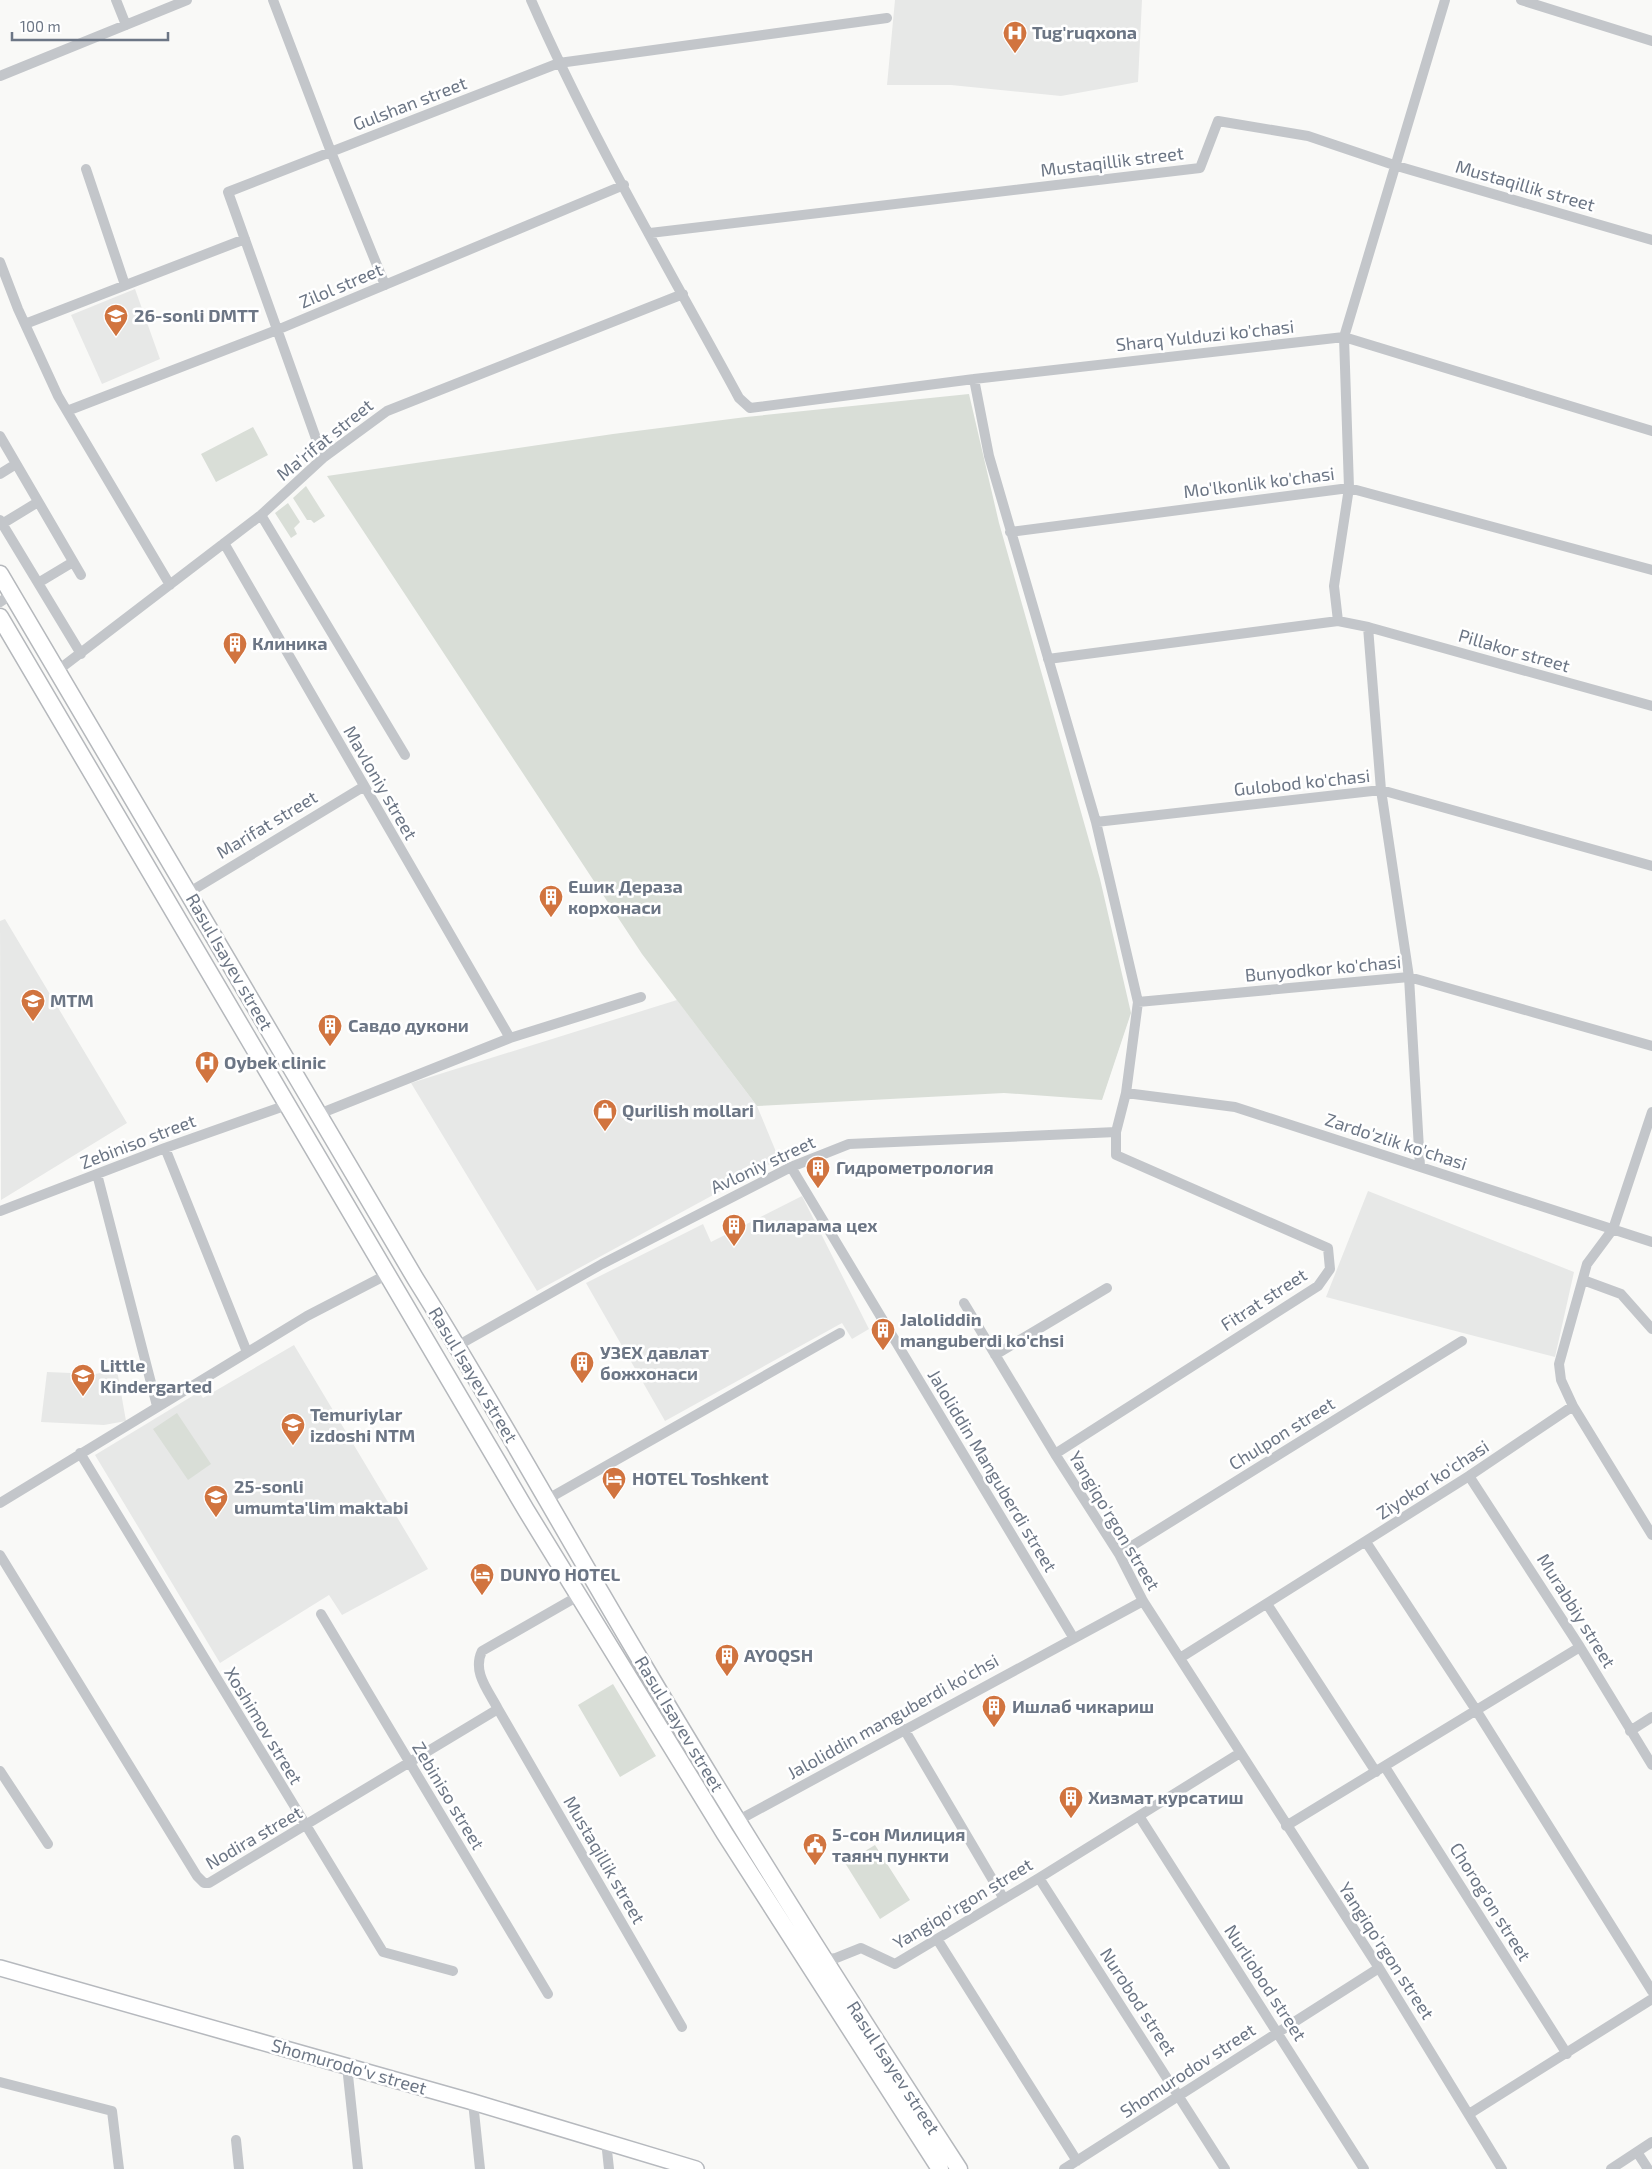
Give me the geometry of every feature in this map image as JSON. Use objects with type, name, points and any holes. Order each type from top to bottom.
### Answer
[{"type":"main road","name":"Rasul Isayev street","points":[[0,574],[6,598],[24,615],[737,1822],[823,1960],[959,2169]]},
{"type":"main road","name":"Rasul Isayev street","points":[[2,622],[526,1510],[580,1595],[725,1834],[940,2169]]},
{"type":"main road","points":[[526,1510],[546,1500]]},
{"type":"street","points":[[116,0],[126,25]]},
{"type":"street","points":[[0,76],[187,0]]},
{"type":"street","points":[[273,0],[331,152],[385,285]]},
{"type":"street","points":[[531,0],[559,63],[683,294]]},
{"type":"street","points":[[1048,659],[1338,621],[1334,586],[1349,488],[1344,337],[1397,166],[1445,0]]},
{"type":"street","points":[[1521,0],[1652,41]]},
{"type":"street","name":"Gulshan street","points":[[323,458],[228,192],[559,63],[887,18]]},
{"type":"street","name":"Mustaqillik street","points":[[650,233],[1200,168],[1218,121],[1308,136],[1397,166],[1652,240]]},
{"type":"street","points":[[86,169],[125,285]]},
{"type":"street","name":"Zilol street","points":[[67,412],[277,330],[624,185]]},
{"type":"street","points":[[25,324],[245,239]]},
{"type":"street","points":[[0,262],[25,324],[67,412],[170,585]]},
{"type":"street","name":"Sharq Yulduzi ko'chasi","points":[[683,294],[739,398],[750,408],[974,379],[1344,337],[1652,430]]},
{"type":"street","name":"Ma'rifat street","points":[[57,671],[224,544],[260,515],[323,458],[387,411],[683,294]]},
{"type":"street","points":[[974,379],[989,456],[1096,822],[1138,1002],[1126,1093],[1116,1132]]},
{"type":"street","points":[[0,436],[81,575]]},
{"type":"street","points":[[0,474],[16,464]]},
{"type":"street","name":"Mo'lkonlik ko'chasi","points":[[1010,532],[1349,488],[1652,570]]},
{"type":"street","points":[[38,502],[1,522],[81,654]]},
{"type":"street","points":[[260,515],[404,755]]},
{"type":"street","name":"Mavloniy street","points":[[224,544],[510,1038]]},
{"type":"street","points":[[38,583],[73,562]]},
{"type":"street","points":[[2,622],[24,615]]},
{"type":"street","name":"Pillakor street","points":[[1338,621],[1368,627],[1652,706]]},
{"type":"street","points":[[1368,627],[1381,790],[1409,977],[1420,1166]]},
{"type":"street","name":"Marifat street","points":[[188,893],[363,787]]},
{"type":"street","name":"Gulobod ko'chasi","points":[[1096,822],[1381,790],[1652,866]]},
{"type":"street","name":"Bunyodkor ko'chasi","points":[[1138,1002],[1409,977],[1652,1046]]},
{"type":"street","points":[[318,1114],[510,1038],[641,997]]},
{"type":"street","name":"Zardo'zlik ko'chasi","points":[[1126,1093],[1234,1107],[1652,1242]]},
{"type":"street","name":"Zebiniso street","points":[[0,1212],[165,1148],[287,1105]]},
{"type":"street","points":[[1652,1112],[1613,1229],[1588,1264],[1558,1364],[1561,1380],[1573,1406],[1652,1535]]},
{"type":"street","name":"Avloniy street","points":[[457,1346],[602,1264],[791,1167],[849,1144],[1116,1132]]},
{"type":"street","name":"Fitrat street","points":[[1055,1454],[1318,1286],[1330,1269],[1328,1248],[1116,1155],[1116,1132]]},
{"type":"street","points":[[165,1148],[247,1352]]},
{"type":"street","name":"Jaloliddin Manguberdi street","points":[[791,1167],[1073,1638]]},
{"type":"street","points":[[97,1174],[157,1406]]},
{"type":"street","points":[[0,1503],[307,1316],[388,1274]]},
{"type":"street","points":[[1583,1280],[1621,1294],[1650,1326]]},
{"type":"street","points":[[995,1355],[1107,1288]]},
{"type":"street","name":"Yangiqo'rgon street","points":[[964,1304],[1055,1454],[1119,1554],[1143,1600],[1286,1826],[1379,1968],[1502,2169]]},
{"type":"street","points":[[546,1500],[840,1333]]},
{"type":"street","name":"Chulpon street","points":[[1119,1554],[1462,1341]]},
{"type":"street","name":"Ziyokor ko'chasi","points":[[1180,1658],[1470,1476],[1573,1406]]},
{"type":"street","name":"Xoshimov street","points":[[80,1453],[383,1952],[453,1971]]},
{"type":"street","name":"Murabbiy street","points":[[1470,1476],[1580,1647],[1652,1765]]},
{"type":"street","points":[[1366,1542],[1476,1710],[1652,1991]]},
{"type":"street","name":"Nodira street","points":[[0,1554],[197,1876],[202,1881],[209,1883],[306,1827],[498,1709]]},
{"type":"street","points":[[498,1709],[478,1671],[478,1660],[482,1650],[580,1595]]},
{"type":"street","name":"Jaloliddin manguberdi ko'chsi","points":[[737,1822],[1143,1600]]},
{"type":"street","name":"Chorog'on street","points":[[1267,1604],[1380,1769],[1567,2054]]},
{"type":"street","name":"Zebiniso street","points":[[321,1614],[548,1994]]},
{"type":"street","points":[[1286,1826],[1580,1647]]},
{"type":"street","name":"Mustaqillik street","points":[[498,1709],[682,2027]]},
{"type":"street","points":[[1630,1731],[1652,1717]]},
{"type":"street","points":[[904,1729],[1004,1899]]},
{"type":"street","name":"Yangiqo'rgon street","points":[[823,1960],[836,1958],[861,1948],[895,1964],[1039,1878],[1240,1753]]},
{"type":"street","points":[[0,1771],[48,1844]]},
{"type":"street","name":"Nurliobod street","points":[[1139,1816],[1364,2169]]},
{"type":"street","name":"Nurobod street","points":[[1039,1878],[1225,2169]]},
{"type":"street","points":[[937,1939],[1077,2161]]},
{"type":"street","name":"Shomurodo'v street","points":[[0,1968],[473,2102],[696,2169]]},
{"type":"street","name":"Shomurodov street","points":[[1064,2169],[1379,1968]]},
{"type":"street","points":[[1469,2114],[1652,1999]]},
{"type":"street","points":[[347,2066],[358,2169]]},
{"type":"street","points":[[0,2082],[112,2111],[119,2169]]},
{"type":"street","points":[[473,2102],[480,2169]]},
{"type":"street","points":[[236,2140],[239,2169]]},
{"type":"street","points":[[606,2141],[609,2169]]},
{"type":"street","points":[[1611,2169],[1652,2142]]},
{"type":"street","points":[[1637,2152],[1648,2169]]},
{"type":"shaded area","name":"Tug'ruqxona","points":[[895,0],[1142,0],[1138,82],[1061,96],[951,85],[887,85]]},
{"type":"shaded area","name":"26-sonli DMTT","points":[[135,289],[160,359],[102,384],[71,315]]},
{"type":"shaded area","points":[[969,394],[999,523],[1100,879],[1131,1013],[1102,1100],[1004,1093],[757,1106],[642,954],[327,476],[613,434],[746,417]]},
{"type":"shaded area","points":[[253,427],[268,455],[216,482],[201,454]]},
{"type":"shaded area","points":[[306,486],[325,516],[314,523],[311,520],[307,520],[293,498]]},
{"type":"shaded area","points":[[288,503],[300,522],[294,528],[297,534],[291,538],[275,513]]},
{"type":"shaded area","name":"MTM","points":[[5,919],[127,1123],[1,1200],[0,921]]},
{"type":"shaded area","name":"Qurilish mollari","points":[[677,1000],[757,1106],[779,1159],[537,1291],[411,1083]]},
{"type":"shaded area","points":[[1368,1191],[1574,1272],[1555,1357],[1326,1297]]},
{"type":"shaded area","points":[[802,1196],[869,1329],[852,1339],[842,1323],[665,1421],[586,1283],[703,1224],[711,1242]]},
{"type":"shaded area","points":[[294,1345],[428,1569],[342,1615],[329,1595],[220,1663],[95,1455],[199,1392],[203,1398]]},
{"type":"shaded area","name":"Little Kindergarted","points":[[117,1370],[126,1421],[104,1425],[41,1422],[47,1372],[95,1374]]},
{"type":"shaded area","points":[[177,1413],[211,1464],[188,1480],[153,1429]]},
{"type":"shaded area","points":[[613,1684],[656,1756],[620,1777],[578,1705]]},
{"type":"shaded area","points":[[875,1845],[910,1900],[880,1919],[845,1863]]},
{"type":"place","name":"Tug'ruqxona","points":[[1015,54]]},
{"type":"place","name":"26-sonli DMTT","points":[[116,337]]},
{"type":"place","name":"Клиника","points":[[235,665]]},
{"type":"place","name":"Ешик Дераза корхонаси","points":[[551,918]]},
{"type":"place","name":"MTM","points":[[33,1022]]},
{"type":"place","name":"Савдо дукони","points":[[330,1047]]},
{"type":"place","name":"Oybek clinic","points":[[207,1084]]},
{"type":"place","name":"Qurilish mollari","points":[[605,1132]]},
{"type":"place","name":"Гидрометрология","points":[[818,1189]]},
{"type":"place","name":"Пиларама цех","points":[[734,1247]]},
{"type":"place","name":"Jaloliddin manguberdi ko'chsi","points":[[883,1351]]},
{"type":"place","name":"УЗЕХ давлат божхонаси","points":[[582,1384]]},
{"type":"place","name":"Little Kindergarted","points":[[83,1397]]},
{"type":"place","name":"Temuriylar izdoshi NTM","points":[[293,1446]]},
{"type":"place","name":"HOTEL Toshkent","points":[[614,1500]]},
{"type":"place","name":"25-sonli umumta'lim maktabi","points":[[216,1518]]},
{"type":"place","name":"DUNYO HOTEL","points":[[482,1596]]},
{"type":"place","name":"AYOQSH","points":[[727,1677]]},
{"type":"place","name":"Ишлаб чикариш","points":[[994,1728]]},
{"type":"place","name":"Хизмат курсатиш","points":[[1071,1819]]},
{"type":"place","name":"5-сон Милиция таянч пункти","points":[[815,1866]]}]
